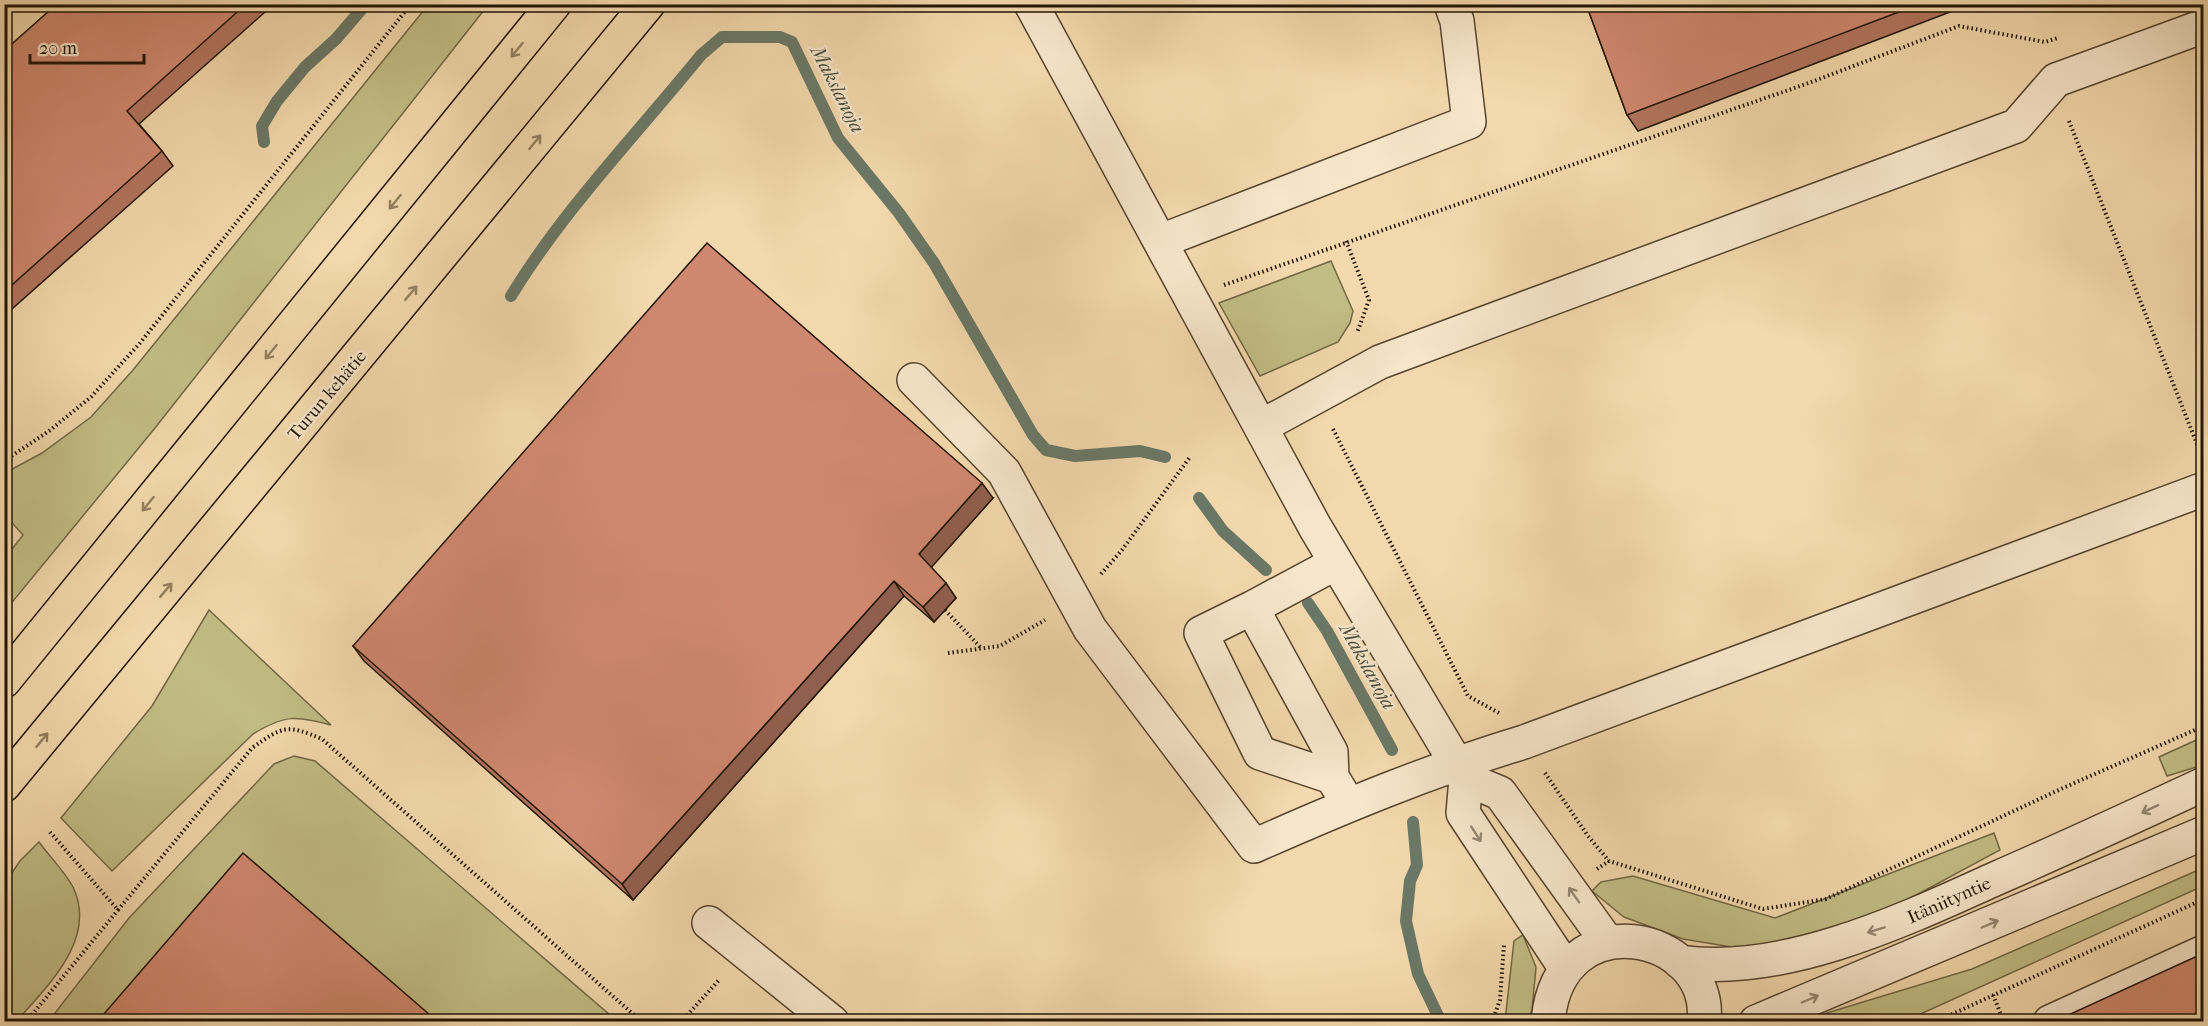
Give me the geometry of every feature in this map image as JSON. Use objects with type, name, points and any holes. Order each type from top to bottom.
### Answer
[{"type":"highway","points":[[4,681],[554,4]]},
{"type":"highway","name":"Turun kehätie","points":[[4,785],[648,4]]},
{"type":"street","points":[[1031,4],[1335,563],[1461,771],[1463,813],[1566,969]]},
{"type":"street","points":[[1161,241],[1469,122],[1457,21],[1451,4]]},
{"type":"street","points":[[1262,426],[1380,362],[2016,126],[2056,80],[2204,26]]},
{"type":"street","points":[[914,380],[1004,472],[1090,629],[1254,846],[1348,805],[1461,771],[1524,742],[2204,489]]},
{"type":"street","points":[[1332,777],[1260,753],[1201,633],[1335,563]]},
{"type":"street","points":[[1252,608],[1331,752],[1332,777],[1348,805]]},
{"type":"street","points":[[1461,771],[1500,793],[1608,943]]},
{"type":"street","name":"Itäniityntie","points":[[1680,962],[1706,966],[1773,959],[1882,929],[2204,784]]},
{"type":"street","name":"Itäniityntie","points":[[1756,1022],[2204,833]]},
{"type":"street","points":[[709,923],[832,1022]]},
{"type":"street","points":[[1548,1022],[1550,999],[1566,969],[1576,958],[1608,943],[1618,941],[1643,942],[1660,948],[1680,962],[1693,978],[1701,996],[1704,1022]]},
{"type":"street","points":[[2050,1022],[2204,952]]},
{"type":"path","points":[[4,461],[49,431],[91,397],[140,343],[411,4]]},
{"type":"path","points":[[1220,286],[1806,84],[1959,26],[2045,42],[2067,35]]},
{"type":"path","points":[[2068,117],[2204,461]]},
{"type":"path","points":[[1346,241],[1369,300],[1355,338]]},
{"type":"path","points":[[1316,395],[1468,696],[1505,717],[1588,836],[1609,861],[1763,909],[1826,899],[2063,788],[2204,726]]},
{"type":"path","points":[[945,609],[982,649]]},
{"type":"path","points":[[26,1022],[252,748],[274,732],[295,728],[322,739],[642,1022]]},
{"type":"path","points":[[50,832],[118,910]]},
{"type":"path","points":[[1935,1022],[2204,899]]},
{"type":"path","points":[[681,1022],[745,952]]},
{"type":"path","points":[[1993,995],[2004,1022]]},
{"type":"shaded area","points":[[428,5],[488,5],[155,428],[5,611],[5,558],[23,535],[6,516],[5,473],[42,453],[91,417],[133,370]]},
{"type":"shaded area","points":[[1331,261],[1353,311],[1350,323],[1338,342],[1260,376],[1219,303]]},
{"type":"shaded area","points":[[209,610],[331,725],[299,718],[290,719],[273,723],[253,734],[112,871],[61,818],[152,706]]},
{"type":"shaded area","points":[[2203,737],[2203,765],[2167,776],[2159,757]]},
{"type":"shaded area","points":[[294,756],[315,761],[617,1021],[48,1022],[129,918],[274,764]]},
{"type":"shaded area","points":[[1994,833],[2000,850],[1883,913],[1808,937],[1750,950],[1683,939],[1624,917],[1592,891],[1601,882],[1633,876],[1775,918]]},
{"type":"shaded area","points":[[39,842],[73,887],[79,906],[79,925],[66,960],[42,993],[17,1021],[5,1021],[5,883],[20,861]]},
{"type":"shaded area","points":[[2203,868],[2203,886],[1905,1021],[1797,1022],[1972,969]]},
{"type":"shaded area","points":[[1523,935],[1536,967],[1532,1010],[1527,1021],[1505,1021],[1514,941]]},
{"type":"building","points":[[57,4],[246,4],[127,111],[162,151],[4,292],[4,51]]},
{"type":"building","points":[[1586,4],[1920,4],[1627,115]]},
{"type":"building","points":[[707,243],[982,483],[919,554],[946,583],[923,607],[894,581],[622,884],[353,646]]},
{"type":"building","points":[[243,853],[438,1022],[97,1022]]},
{"type":"building","points":[[2204,953],[2204,1022],[2053,1022]]},
{"type":"waterway","name":"Makslanoja","points":[[264,142],[262,126],[277,101],[305,67],[336,39],[366,4]]},
{"type":"waterway","name":"Makslanoja","points":[[511,296],[578,202],[701,55],[722,37],[780,37],[792,42],[838,138],[899,213],[934,263],[1033,435],[1046,450],[1075,456],[1140,451],[1165,457]]},
{"type":"waterway","name":"Makslanoja","points":[[1199,498],[1223,531],[1266,570]]},
{"type":"waterway","name":"Makslanoja","points":[[1308,603],[1327,631],[1392,750]]},
{"type":"waterway","name":"Makslanoja","points":[[1413,822],[1417,865],[1410,881],[1406,921],[1418,974],[1441,1022]]}]
